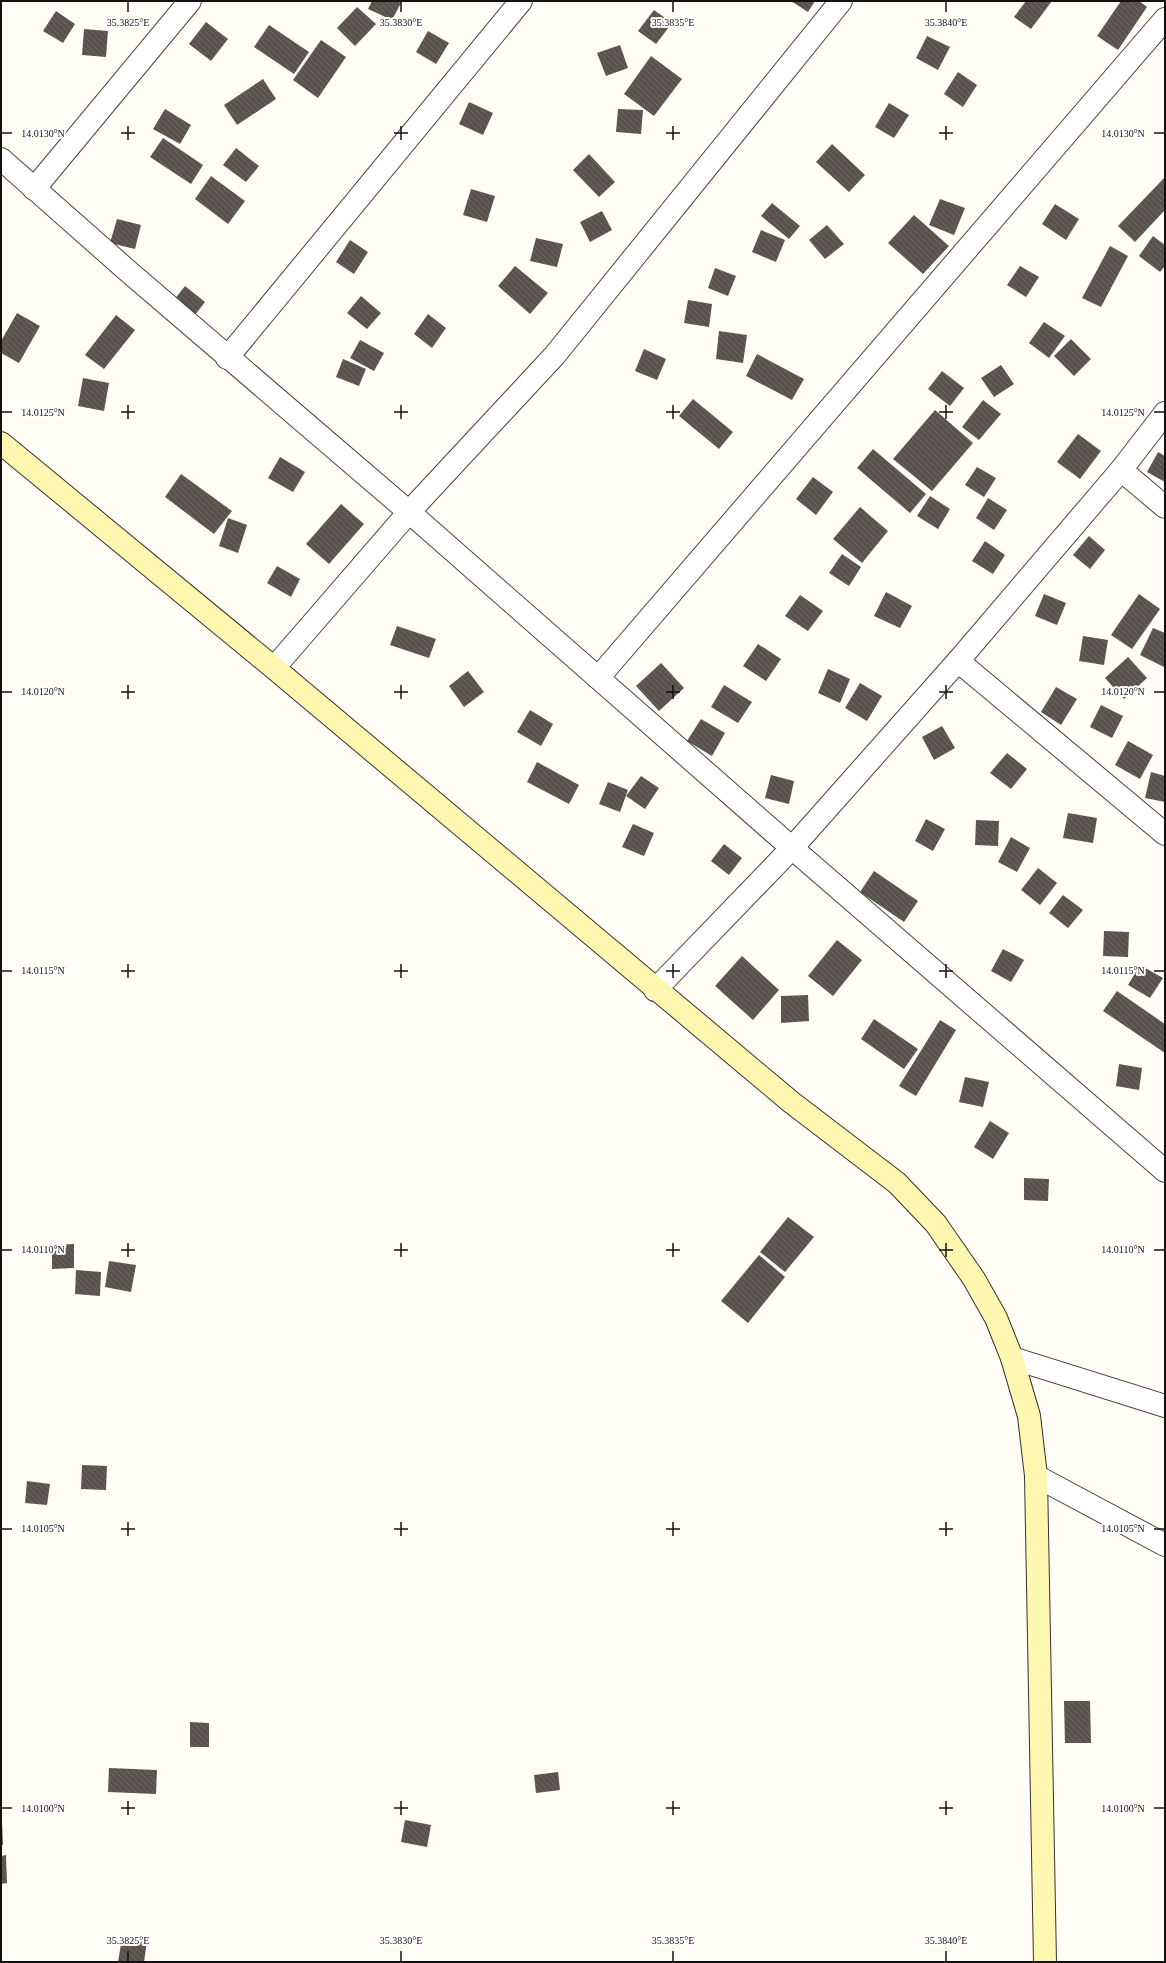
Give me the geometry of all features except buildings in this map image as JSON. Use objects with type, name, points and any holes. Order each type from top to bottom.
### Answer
[{"type":"main road","points":[[2,446],[274,668],[655,990],[791,1102],[897,1183],[932,1218],[974,1279],[996,1318],[1012,1358],[1029,1416],[1036,1476],[1045,1962]]},
{"type":"street","points":[[34,189],[190,1]]},
{"type":"street","points":[[227,358],[520,1]]},
{"type":"street","points":[[274,668],[409,512],[555,355],[842,1]]},
{"type":"street","points":[[598,678],[1165,19]]},
{"type":"street","points":[[1,160],[227,358],[409,512],[792,848],[1165,1171]]},
{"type":"street","points":[[655,990],[792,848],[958,661],[1121,470],[1165,413]]},
{"type":"street","points":[[1121,470],[1165,507]]},
{"type":"street","points":[[958,661],[1165,834]]},
{"type":"street","points":[[1012,1358],[1165,1406]]},
{"type":"street","points":[[1036,1476],[1165,1546]]}]
